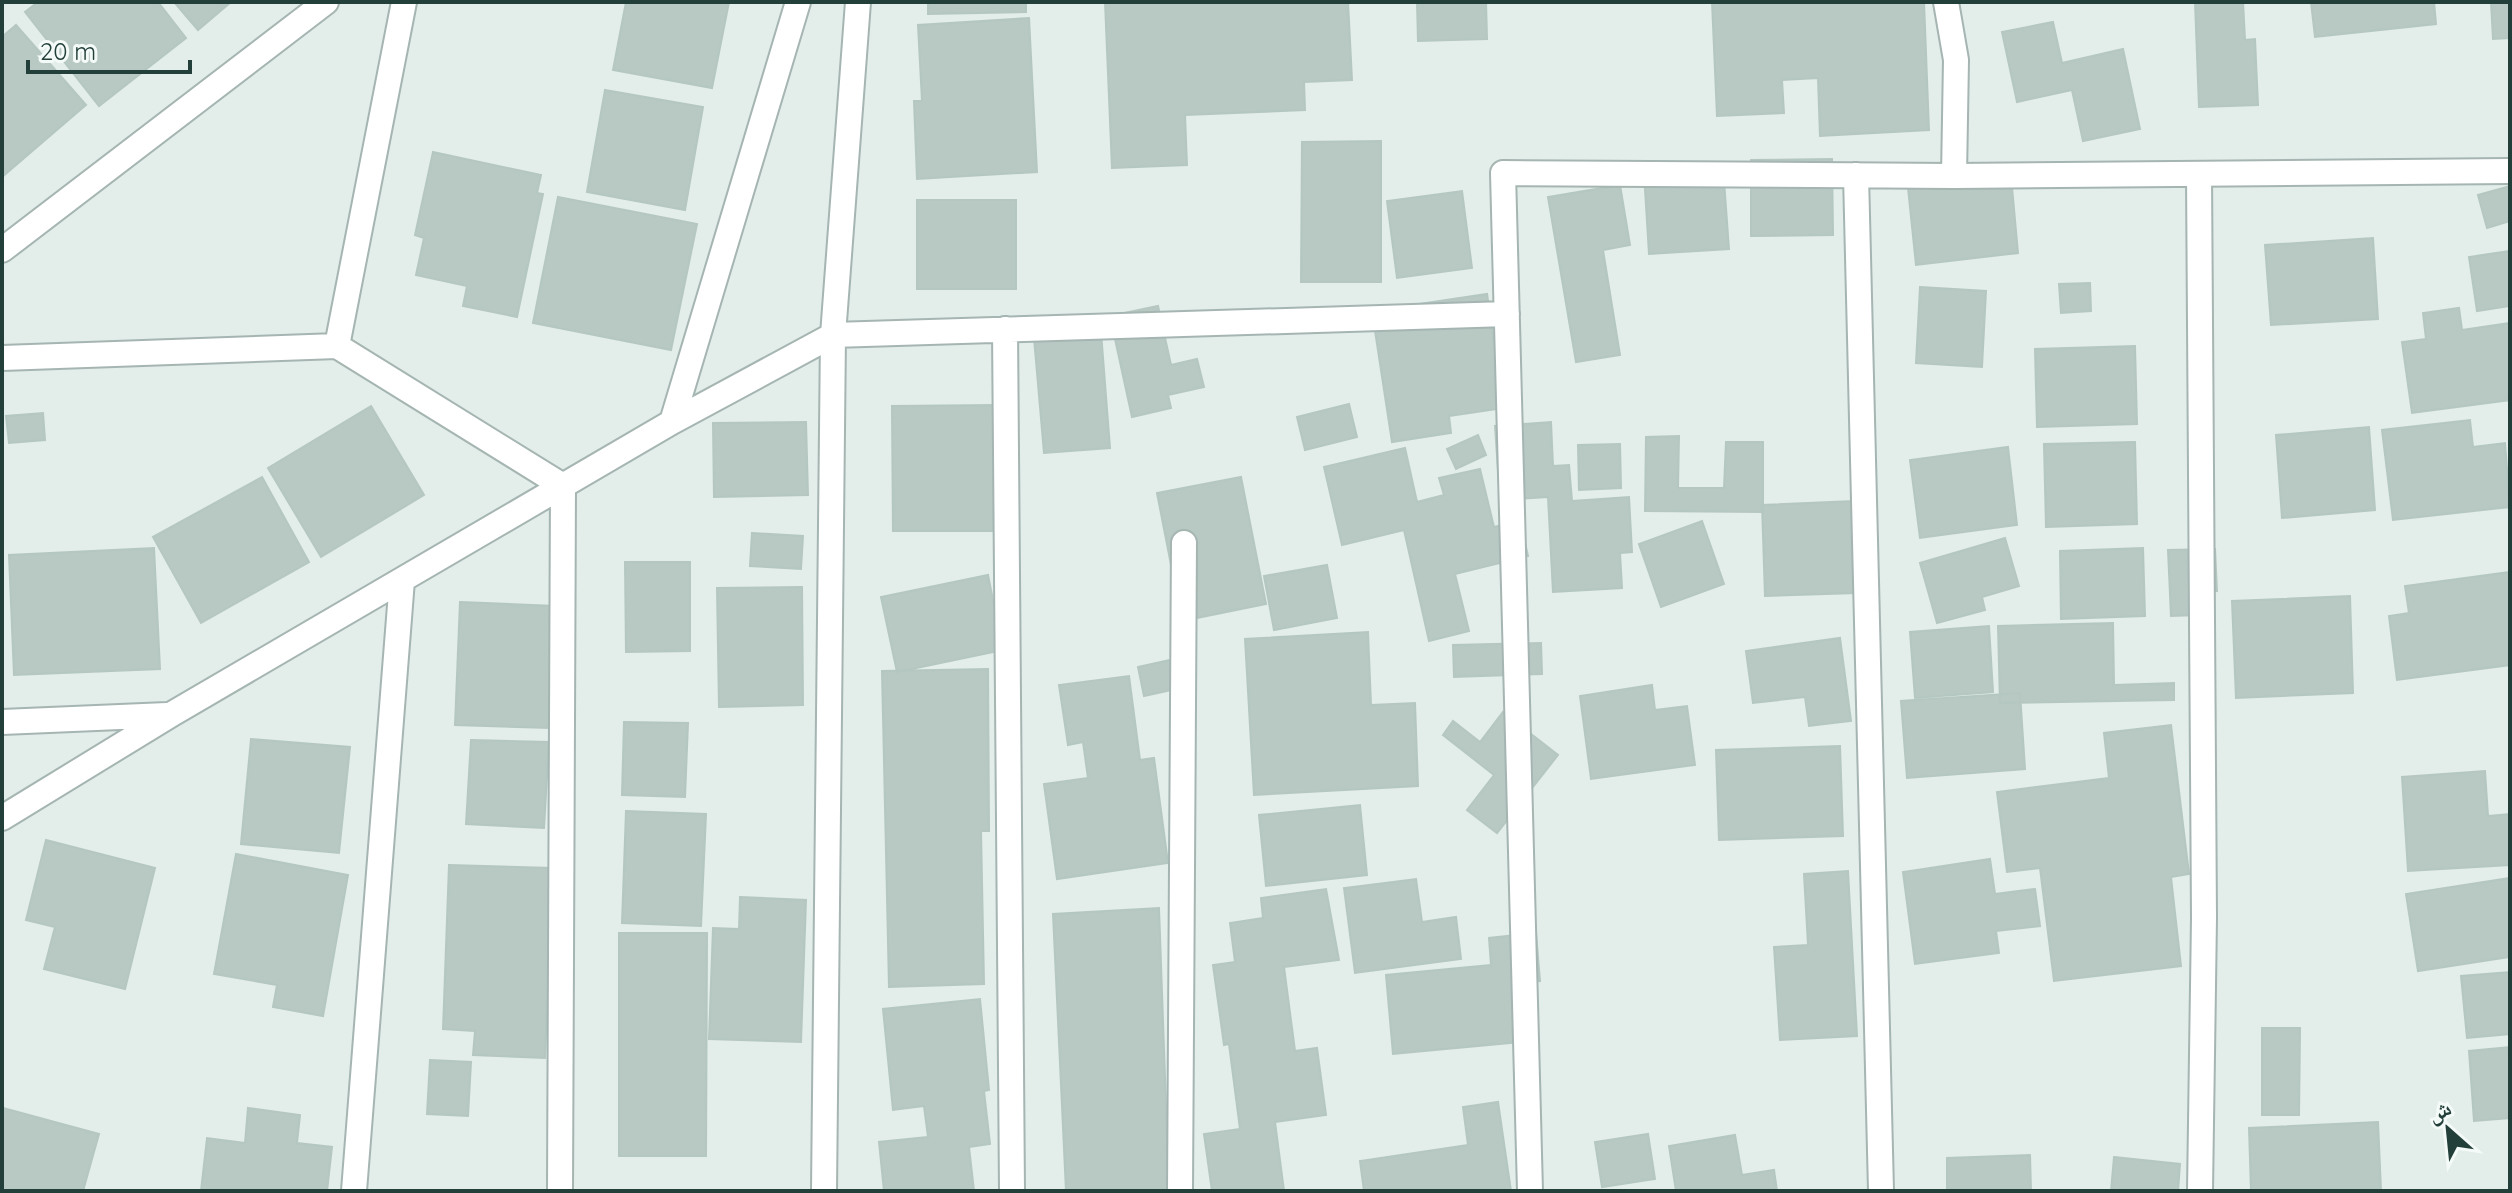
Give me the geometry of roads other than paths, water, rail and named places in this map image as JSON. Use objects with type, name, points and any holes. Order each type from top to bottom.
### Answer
[{"type":"street","points":[[2,250],[326,2]]},
{"type":"street","points":[[337,346],[404,2]]},
{"type":"street","points":[[672,422],[798,2]]},
{"type":"street","points":[[824,1191],[833,335],[858,2]]},
{"type":"street","points":[[1946,2],[1956,60]]},
{"type":"street","points":[[1954,176],[1956,60],[1962,2]]},
{"type":"street","points":[[1530,1191],[1503,173],[1954,176],[2510,171]]},
{"type":"street","points":[[2199,174],[2204,918],[2200,1191]]},
{"type":"street","points":[[1856,175],[1881,1191]]},
{"type":"street","points":[[2,818],[172,714],[672,422],[833,335],[1507,314]]},
{"type":"street","points":[[1005,329],[1012,1191]]},
{"type":"street","points":[[2,358],[337,346],[563,486]]},
{"type":"street","points":[[560,1191],[563,486]]},
{"type":"street","points":[[1180,1191],[1184,543]]},
{"type":"street","points":[[354,1191],[402,580]]},
{"type":"street","points":[[2,722],[172,714]]}]
